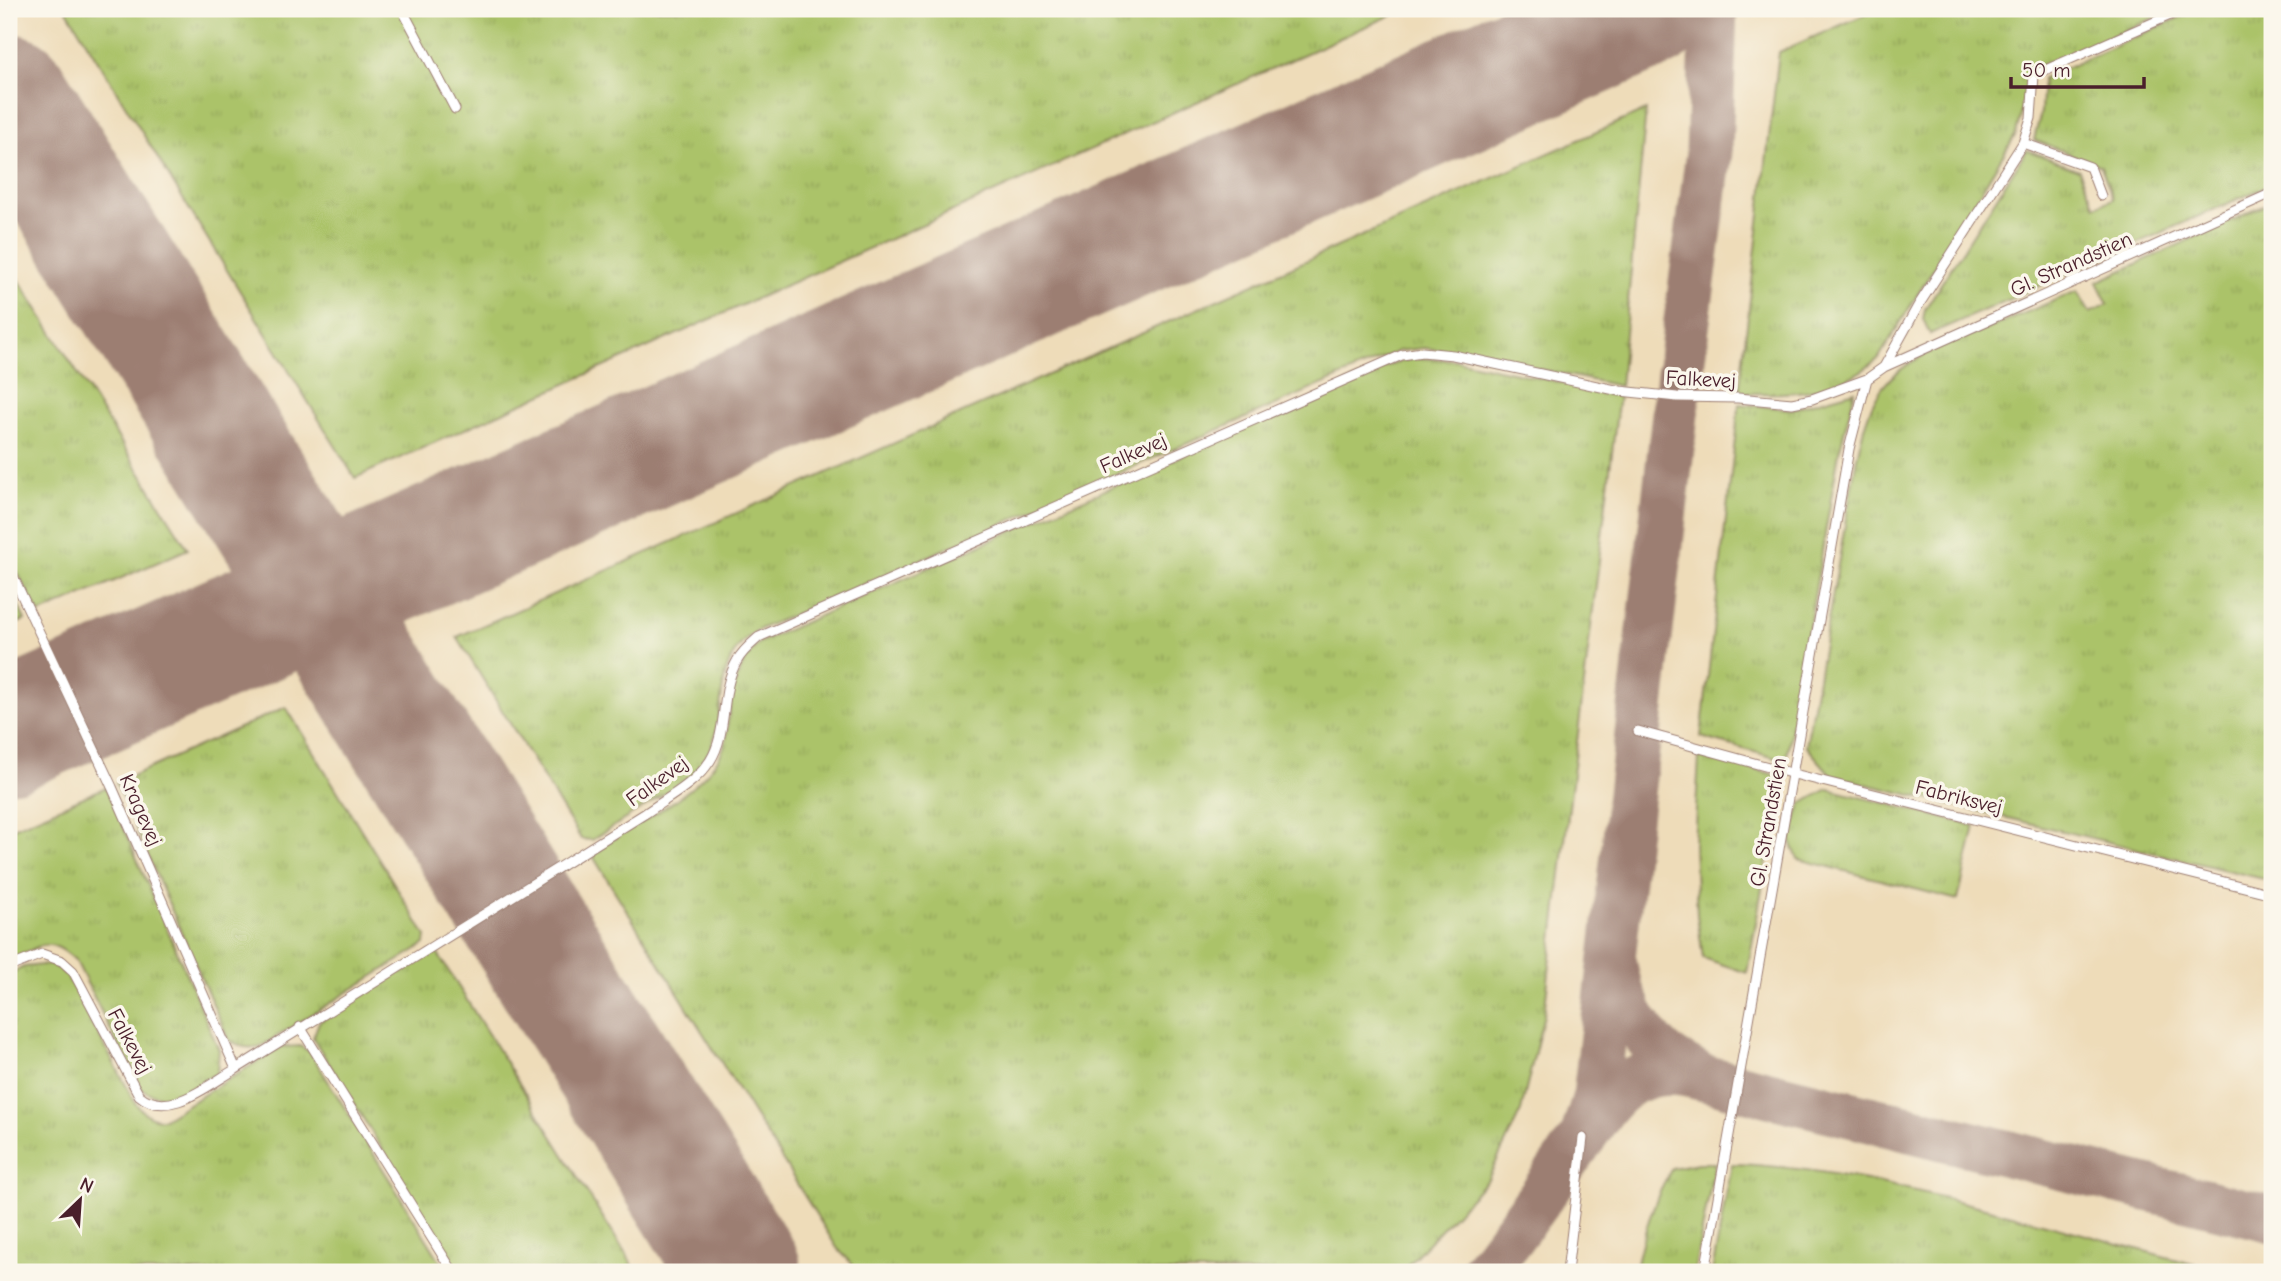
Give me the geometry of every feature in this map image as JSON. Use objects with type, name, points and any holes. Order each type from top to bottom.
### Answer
[{"type":"lane","points":[[402,9],[454,109]]},
{"type":"lane","name":"Falkevej","points":[[9,967],[42,954],[62,961],[73,971],[139,1095],[157,1105],[179,1101],[236,1069],[690,783],[708,764],[716,750],[729,681],[736,662],[759,637],[1373,367],[1412,353],[1453,355],[1620,391],[1791,403],[1812,400],[1867,379],[1884,367],[1918,306],[2023,143],[2031,118],[2034,75],[2184,9]]},
{"type":"lane","points":[[2023,143],[2090,167],[2101,196]]},
{"type":"lane","name":"Gl. Strandstien","points":[[1884,367],[2272,193]]},
{"type":"lane","name":"Gl. Strandstien","points":[[1705,1272],[1849,449],[1867,379]]},
{"type":"lane","name":"Kragevej","points":[[9,568],[112,787],[236,1069]]},
{"type":"lane","name":"Fabriksvej","points":[[1638,731],[1794,774],[2272,894]]},
{"type":"lane","points":[[300,1027],[453,1272]]},
{"type":"lane","points":[[1567,1272],[1583,1138]]},
{"type":"green space","points":[[66,9],[1405,9],[355,478]]},
{"type":"green space","points":[[1878,9],[2175,9],[2027,73],[2027,85],[2016,134],[1878,359],[1845,380],[1813,390],[1739,393],[1779,52]]},
{"type":"green space","points":[[2199,9],[2272,9],[2272,184],[1930,334],[1923,319],[1925,309],[2027,150],[2079,170],[2095,206],[2113,199],[2101,166],[2034,140],[2041,112],[2043,78]]},
{"type":"green space","points":[[1646,110],[1620,386],[1457,352],[1424,348],[1399,351],[766,626],[739,646],[730,660],[714,739],[700,766],[683,782],[592,840],[581,839],[457,637]]},
{"type":"green space","points":[[2272,202],[2272,881],[1832,776],[1806,746],[1857,457],[1868,415],[1880,391],[1902,368],[1916,359],[2077,291],[2090,313],[2108,304],[2097,282]]},
{"type":"green space","points":[[9,264],[188,549],[39,614],[9,556]]},
{"type":"green space","points":[[1414,358],[1456,360],[1619,395],[1544,1014],[1521,1111],[1488,1179],[1401,1272],[859,1272],[837,1248],[594,858],[595,850],[668,806],[702,778],[715,763],[725,744],[737,678],[746,660],[760,642],[1384,367]]},
{"type":"green space","points":[[1855,391],[1839,452],[1786,761],[1701,737],[1739,404],[1791,409]]},
{"type":"green space","points":[[9,585],[25,620],[9,627]]},
{"type":"green space","points":[[286,707],[426,936],[425,944],[258,1048],[244,1047],[229,1041],[116,783]]},
{"type":"green space","points":[[1699,757],[1782,776],[1747,973],[1703,958],[1697,915],[1694,844]]},
{"type":"green space","points":[[106,787],[219,1050],[217,1073],[170,1096],[160,1096],[139,1087],[76,961],[58,947],[44,945],[9,961],[9,830]]},
{"type":"green space","points":[[1828,789],[1975,826],[1958,900],[1798,859],[1790,839],[1801,804]]},
{"type":"green space","points":[[430,952],[438,954],[637,1272],[459,1272],[313,1038],[319,1022]]},
{"type":"green space","points":[[50,964],[60,969],[68,978],[136,1104],[151,1117],[164,1119],[281,1047],[300,1046],[310,1052],[447,1272],[9,1272],[9,974],[24,967]]},
{"type":"green space","points":[[1715,1163],[1694,1272],[1635,1272],[1649,1218],[1672,1168]]},
{"type":"green space","points":[[1732,1164],[1792,1168],[1881,1183],[2001,1212],[2222,1272],[1712,1272]]},
{"type":"taxiway","points":[[1473,86],[1526,50],[1574,9]]},
{"type":"taxiway","points":[[1583,1138],[1596,1096],[1677,397],[1709,152],[1714,9]]},
{"type":"taxiway","points":[[1614,964],[1625,1002],[1645,1035],[1663,1054],[1700,1077],[2272,1219]]},
{"type":"taxiway","points":[[1483,1272],[1616,1094],[1632,1082],[1651,1074],[1670,1072],[1700,1077]]},
{"type":"taxiway","points":[[675,1165],[772,1272]]},
{"type":"runway","points":[[9,732],[1649,9]]},
{"type":"runway","points":[[9,94],[741,1272]]}]
